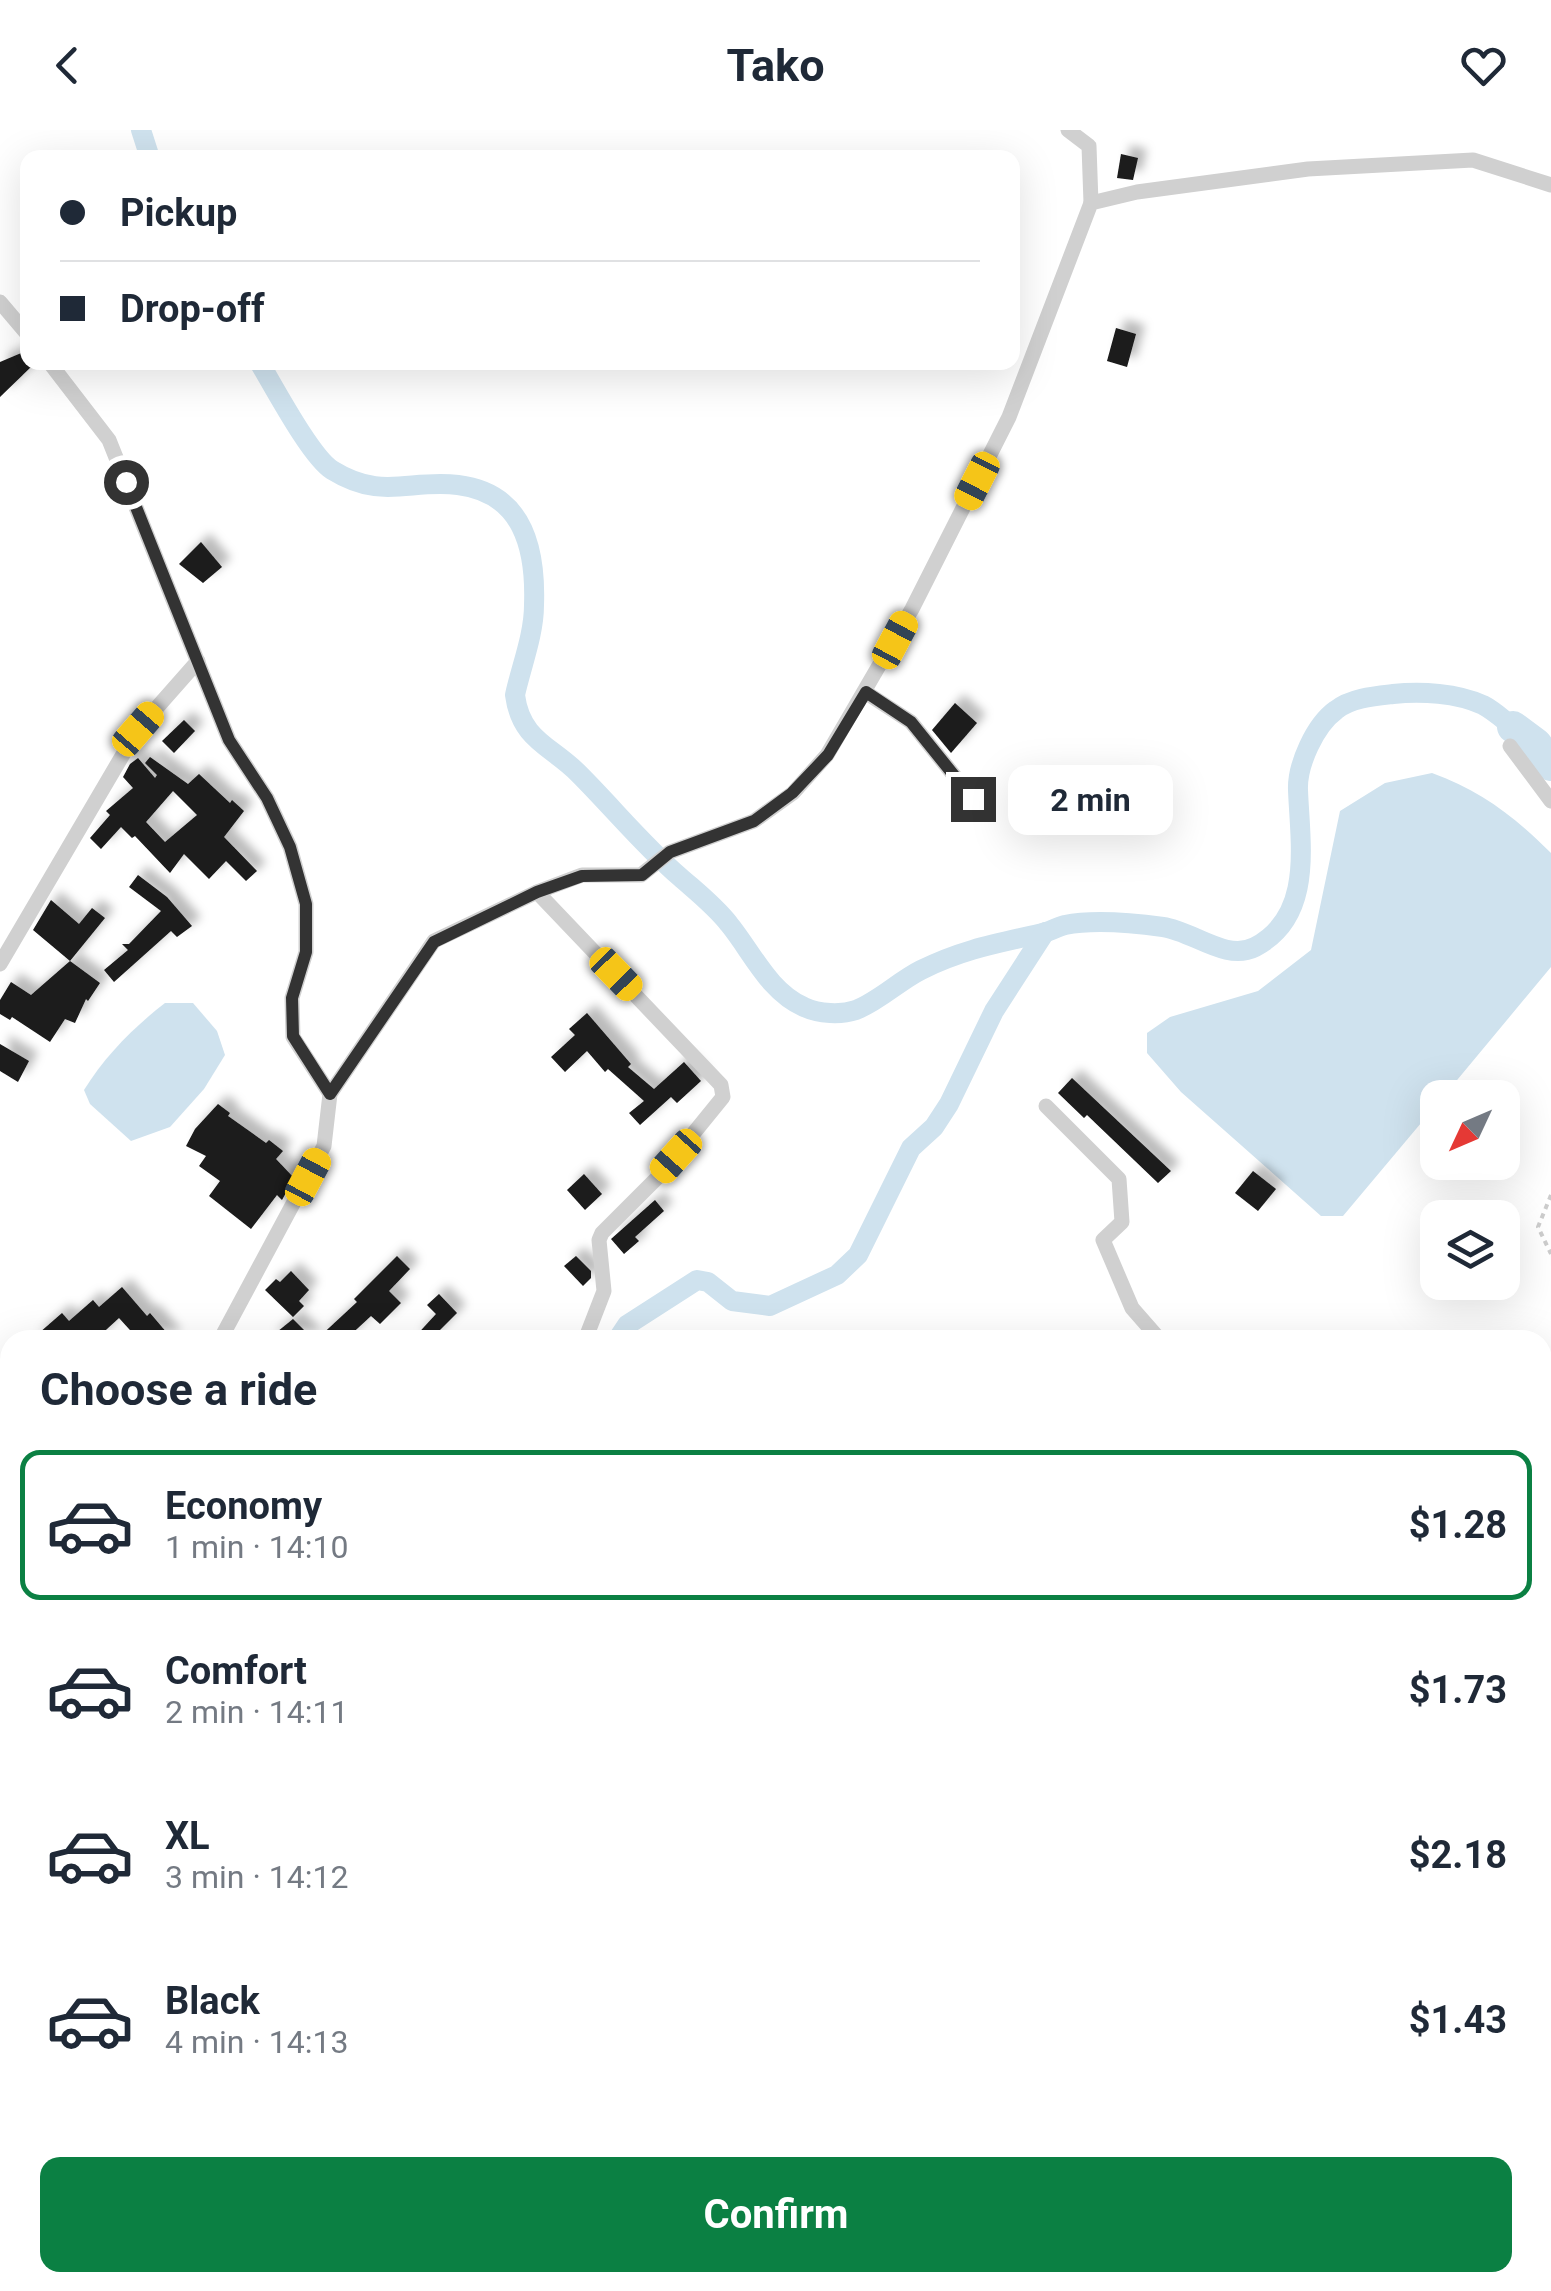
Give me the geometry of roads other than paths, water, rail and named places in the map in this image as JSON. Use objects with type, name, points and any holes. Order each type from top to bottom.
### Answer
[{"type":"street","points":[[225,1330],[324,1146],[330,1094],[434,942],[537,892],[582,876],[642,875],[670,852],[754,821],[792,793],[828,755],[866,692],[1009,417],[1091,202],[1089,146],[1068,130]]},
{"type":"street","points":[[1091,202],[1308,169],[1473,160],[1551,185]]},
{"type":"street","points":[[0,302],[20,326]]},
{"type":"street","points":[[55,370],[109,440],[229,740],[267,798],[290,847],[306,904],[306,952],[292,998],[293,1036],[330,1094]]},
{"type":"street","points":[[0,964],[138,729],[198,661]]},
{"type":"street","points":[[866,692],[911,722],[973,799]]},
{"type":"street","points":[[1510,746],[1551,801]]},
{"type":"street","points":[[537,892],[721,1085],[724,1097],[658,1177],[602,1232],[598,1240],[604,1291],[589,1330]]},
{"type":"street","points":[[1046,1106],[1119,1179],[1122,1222],[1103,1240],[1132,1308],[1151,1330]]},
{"type":"water","points":[[1432,773],[1496,806],[1551,853],[1551,967],[1457,1080],[1420,1080],[1420,1124],[1343,1216],[1321,1216],[1181,1092],[1147,1053],[1147,1033],[1170,1017],[1258,991],[1311,950],[1340,811],[1385,783]]},
{"type":"water","points":[[165,1003],[193,1003],[217,1031],[225,1055],[204,1089],[170,1127],[131,1141],[90,1104],[84,1090],[121,1043]]},
{"type":"waterway","points":[[141,130],[147,150]]},
{"type":"waterway","points":[[264,370],[304,437],[332,470],[366,485],[441,484],[480,490],[511,511],[528,544],[534,584],[532,628],[515,695],[524,723],[718,911],[781,992],[810,1009],[830,1013],[856,1010],[936,963],[981,947],[1076,923],[1163,927],[1233,951],[1255,947],[1274,934],[1295,898],[1301,855],[1301,769],[1314,735],[1336,710],[1371,697],[1439,694],[1483,705],[1513,727]]},
{"type":"waterway","points":[[1513,727],[1536,744],[1551,765]]},
{"type":"waterway","points":[[624,1330],[697,1280],[708,1282],[732,1301],[770,1306],[837,1275],[858,1255],[911,1148],[934,1127],[949,1104],[994,1011],[1045,932]]}]
